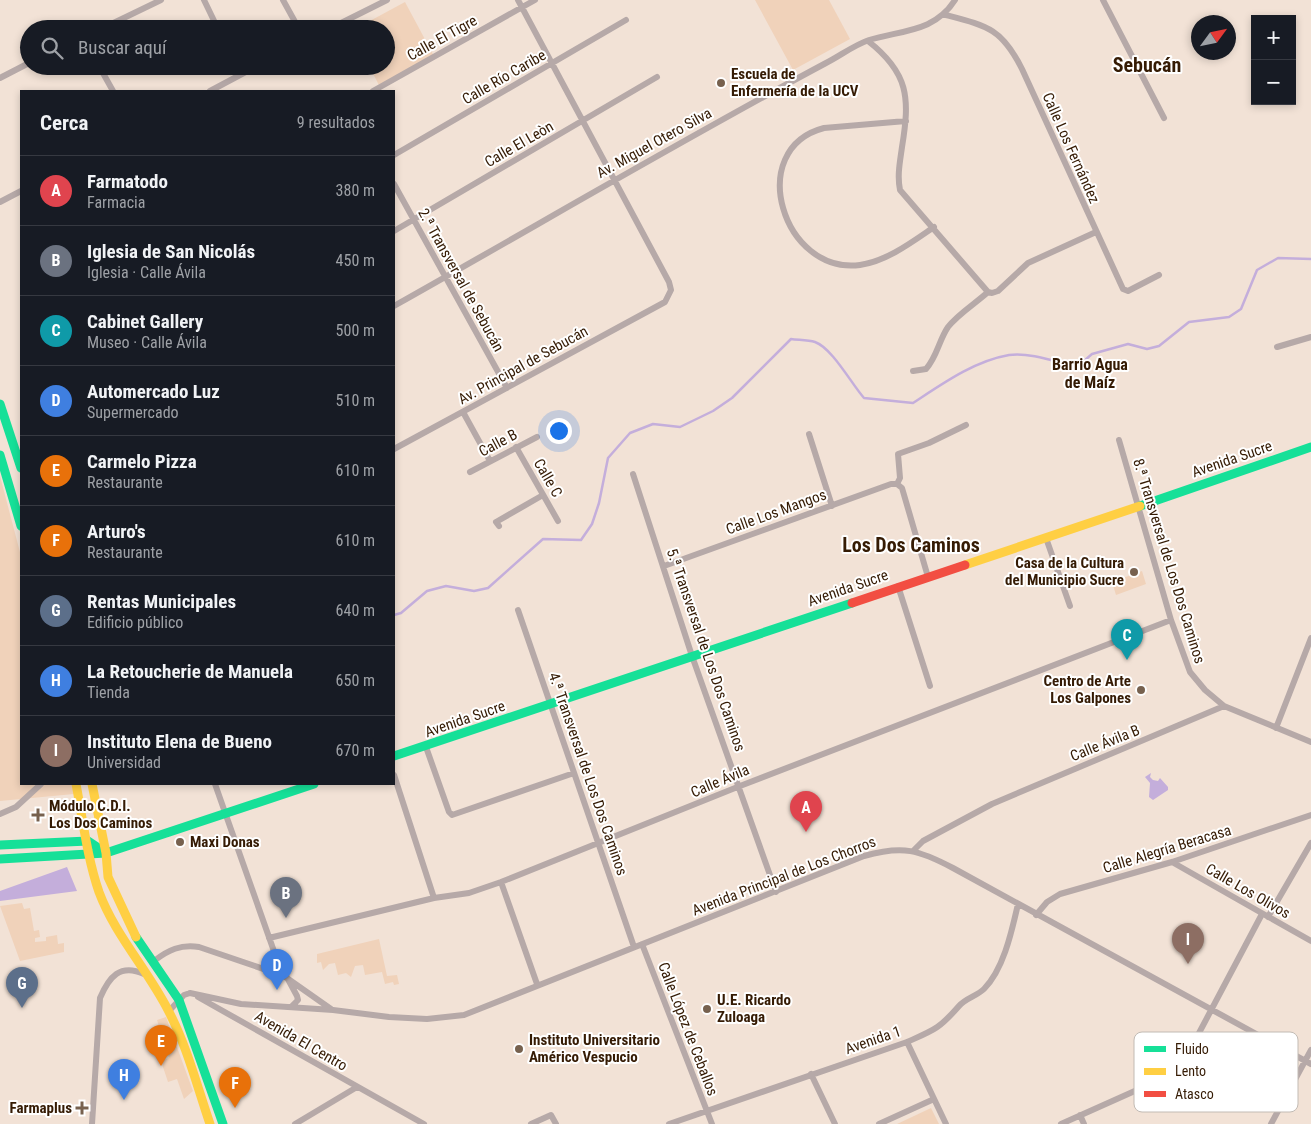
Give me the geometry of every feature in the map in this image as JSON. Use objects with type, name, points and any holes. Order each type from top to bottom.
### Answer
[{"type":"main road","points":[[0,404],[20,465]]},
{"type":"main road","name":"Avenida Sucre","points":[[395,756],[1046,538],[1139,504],[1311,446]]},
{"type":"main road","points":[[0,455],[20,523]]},
{"type":"main road","points":[[76,785],[90,854],[104,904],[129,950],[169,1011],[210,1124]]},
{"type":"main road","points":[[92,785],[106,853],[108,877],[121,911],[132,931],[179,1000],[223,1124]]},
{"type":"main road","points":[[0,860],[106,853],[311,785]]},
{"type":"main road","points":[[0,845],[88,841],[106,853]]},
{"type":"street","points":[[120,20],[162,0]]},
{"type":"street","points":[[204,0],[214,20]]},
{"type":"street","points":[[283,0],[294,20]]},
{"type":"street","points":[[347,20],[387,0]]},
{"type":"street","points":[[518,0],[615,179]]},
{"type":"street","name":"Calle El Tigre","points":[[376,90],[535,0]]},
{"type":"street","points":[[946,14],[955,0]]},
{"type":"street","points":[[1103,0],[1164,118]]},
{"type":"street","name":"Av. Miguel Otero Silva","points":[[395,305],[615,179],[868,41],[912,30],[946,14]]},
{"type":"street","name":"Calle Los Fernández","points":[[946,14],[991,30],[1000,35],[1008,44],[1025,75],[1125,292],[1158,275]]},
{"type":"street","name":"Calle Río Caribe","points":[[395,154],[626,20]]},
{"type":"street","points":[[868,41],[883,52],[895,68],[903,82],[907,99],[899,170],[900,190],[934,227],[988,292]]},
{"type":"street","points":[[0,78],[20,68]]},
{"type":"street","points":[[104,75],[112,90]]},
{"type":"street","points":[[212,90],[239,75]]},
{"type":"street","name":"Calle El Leòn","points":[[395,231],[657,77]]},
{"type":"street","points":[[906,121],[824,128],[811,131],[797,140],[785,156],[780,179],[780,196],[786,219],[806,248],[819,257],[845,265],[860,265],[902,249],[934,227]]},
{"type":"street","name":"Av. Principal de Sebucán","points":[[395,448],[665,302],[671,290],[669,282],[615,179]]},
{"type":"street","name":"2.ª Transversal de Sebucán","points":[[395,186],[507,388]]},
{"type":"street","points":[[0,202],[20,192]]},
{"type":"street","points":[[913,371],[926,369],[933,362],[937,348],[949,326],[988,292],[998,291],[1028,263],[1096,232]]},
{"type":"street","points":[[1277,347],[1311,337]]},
{"type":"street","points":[[463,412],[490,461]]},
{"type":"street","points":[[928,577],[902,488],[897,484],[900,478],[898,454],[929,443],[966,425]]},
{"type":"street","points":[[809,434],[832,506]]},
{"type":"street","name":"Calle B","points":[[470,472],[537,437]]},
{"type":"street","name":"8.ª Transversal de Los Dos Caminos","points":[[1119,440],[1171,620],[1190,672],[1205,690],[1224,706]]},
{"type":"street","name":"Calle C","points":[[516,448],[558,521]]},
{"type":"street","name":"5.ª Transversal de Los Dos Caminos","points":[[633,474],[692,656],[740,786],[776,892]]},
{"type":"street","name":"Calle Los Mangos","points":[[664,566],[892,484],[897,484]]},
{"type":"street","points":[[499,526],[496,522],[543,495]]},
{"type":"street","points":[[1046,538],[1070,606]]},
{"type":"street","points":[[898,586],[930,686]]},
{"type":"street","name":"4.ª Transversal de Los Dos Caminos","points":[[518,610],[634,947]]},
{"type":"street","name":"Calle Ávila","points":[[269,938],[434,898],[469,893],[501,882],[740,786],[1171,620]]},
{"type":"street","points":[[1276,728],[1311,638]]},
{"type":"street","points":[[1224,706],[1311,742]]},
{"type":"street","name":"Calle Ávila B","points":[[914,850],[923,841],[992,804],[1224,706]]},
{"type":"street","points":[[426,746],[449,812],[452,815],[574,773]]},
{"type":"street","points":[[395,778],[434,898]]},
{"type":"street","points":[[0,814],[16,807],[40,785]]},
{"type":"street","points":[[215,785],[224,815],[269,938],[284,976],[297,996],[298,1000],[291,1007]]},
{"type":"street","name":"Calle Alegría Beracasa","points":[[1036,915],[1047,902],[1060,894],[1172,862],[1311,815]]},
{"type":"street","points":[[1200,1032],[1265,916],[1311,843]]},
{"type":"street","name":"Avenida Principal de Los Chorros","points":[[190,993],[241,1004],[332,1010],[389,1017],[448,1018],[464,1015],[537,984],[864,856],[882,852],[914,850],[938,861],[1254,1032]]},
{"type":"street","name":"Calle Los Olivos","points":[[1172,862],[1311,941]]},
{"type":"street","points":[[501,882],[537,984]]},
{"type":"street","name":"Avenida 1","points":[[669,1124],[907,1042],[939,1027],[951,1018],[960,1005],[978,994],[988,985],[1008,944],[1018,904]]},
{"type":"street","name":"Calle López de Ceballos","points":[[642,944],[712,1124]]},
{"type":"street","points":[[154,961],[175,948],[190,945],[284,976],[332,1010]]},
{"type":"street","points":[[92,1124],[100,998],[109,980],[121,971],[129,968],[147,975]]},
{"type":"street","points":[[169,1011],[179,1000],[190,993]]},
{"type":"street","name":"Avenida El Centro","points":[[190,993],[424,1124]]},
{"type":"street","points":[[220,1010],[219,1004],[221,1000]]},
{"type":"street","points":[[235,1018],[231,1009],[241,1004]]},
{"type":"street","points":[[907,1042],[946,1124]]},
{"type":"street","points":[[1298,1079],[1308,1062],[1311,1050]]},
{"type":"street","points":[[811,1074],[835,1124]]},
{"type":"street","points":[[295,1124],[357,1087]]},
{"type":"street","points":[[1061,1124],[1134,1091]]},
{"type":"street","points":[[879,1124],[934,1099]]},
{"type":"street","points":[[1271,1124],[1278,1112]]},
{"type":"street","points":[[530,1124],[550,1115],[556,1124]]},
{"type":"street","points":[[1080,1115],[1084,1124]]},
{"type":"shaded area","points":[[755,0],[829,0],[850,39],[793,70]]},
{"type":"shaded area","points":[[405,2],[435,58],[380,87],[374,75],[395,75],[395,20],[372,20]]},
{"type":"shaded area","points":[[0,476],[20,552],[20,785],[72,785],[74,794],[0,801]]},
{"type":"shaded area","points":[[1142,571],[1146,584],[1116,595],[1112,582]]},
{"type":"shaded area","points":[[1151,773],[1150,777],[1153,780],[1158,781],[1160,778],[1168,787],[1168,790],[1153,800],[1149,797],[1150,783],[1145,777]]},
{"type":"shaded area","points":[[67,867],[77,891],[0,901],[0,891]]},
{"type":"shaded area","points":[[22,903],[24,909],[30,908],[34,931],[39,930],[40,937],[35,938],[35,942],[46,941],[46,937],[57,935],[58,944],[64,943],[64,952],[20,961],[0,906]]},
{"type":"shaded area","points":[[379,939],[387,976],[397,975],[399,984],[394,985],[393,982],[385,984],[382,972],[365,975],[363,965],[355,966],[351,977],[346,973],[338,975],[335,963],[329,964],[323,970],[321,962],[317,963],[317,954]]},
{"type":"shaded area","points":[[166,1017],[193,1091],[184,1099],[177,1079],[168,1082],[161,1061],[169,1058],[168,1054],[160,1056],[153,1035],[161,1033],[157,1020]]},
{"type":"shaded area","points":[[931,1108],[939,1124],[897,1124]]},
{"type":"waterway","points":[[395,615],[401,613],[427,591],[446,586],[474,591],[488,588],[543,539],[581,540],[592,524],[599,503],[608,458],[630,433],[653,424],[680,427],[713,411],[732,398],[791,339],[812,341],[828,351],[864,398],[913,403],[959,374],[996,358],[1017,354],[1043,358],[1077,367],[1092,354],[1128,344],[1147,349],[1159,346],[1189,322],[1229,317],[1241,309],[1257,270],[1278,258],[1311,259]]},
{"type":"traffic: fast","points":[[0,404],[20,465]]},
{"type":"traffic: fast","points":[[1140,506],[1311,447]]},
{"type":"traffic: fast","points":[[0,455],[20,523]]},
{"type":"traffic: fast","points":[[395,756],[852,603]]},
{"type":"traffic: fast","points":[[0,859],[106,853],[311,785]]},
{"type":"traffic: fast","points":[[0,845],[88,841],[106,853]]},
{"type":"traffic: fast","points":[[136,937],[179,1000],[223,1124]]},
{"type":"traffic: slow","points":[[965,565],[1140,506]]},
{"type":"traffic: slow","points":[[76,785],[88,852],[99,892],[122,937],[160,995],[175,1024],[210,1124]]},
{"type":"traffic: slow","points":[[92,785],[106,853],[108,877],[136,937]]},
{"type":"traffic: jam","points":[[852,603],[965,565]]},
{"type":"place","name":"Escuela de Enfermería de la UCV","points":[[721,83]]},
{"type":"place","name":"Casa de la Cultura del Municipio Sucre","points":[[1134,572]]},
{"type":"place","name":"Cabinet Gallery","points":[[1127,660]]},
{"type":"place","name":"Centro de Arte Los Galpones","points":[[1141,690]]},
{"type":"place","name":"Módulo C.D.I. Los Dos Caminos","points":[[38,815]]},
{"type":"place","name":"Farmatodo","points":[[806,832]]},
{"type":"place","name":"Maxi Donas","points":[[180,842]]},
{"type":"place","name":"Iglesia de San Nicolás","points":[[286,918]]},
{"type":"place","name":"Instituto Elena de Bueno","points":[[1188,964]]},
{"type":"place","name":"Automercado Luz","points":[[277,990]]},
{"type":"place","name":"Rentas Municipales","points":[[22,1008]]},
{"type":"place","name":"U.E. Ricardo Zuloaga","points":[[707,1009]]},
{"type":"place","name":"Instituto Universitario Américo Vespucio","points":[[519,1049]]},
{"type":"place","name":"Carmelo Pizza","points":[[161,1066]]},
{"type":"place","name":"La Retoucherie de Manuela","points":[[124,1100]]},
{"type":"place","name":"Farmaplus","points":[[82,1108]]},
{"type":"place","name":"Arturo's","points":[[235,1108]]},
{"type":"district","name":"Sebucán","points":[[1147,65]]},
{"type":"district","name":"Barrio Agua de Maíz","points":[[1090,373]]},
{"type":"district","name":"Los Dos Caminos","points":[[911,545]]}]
